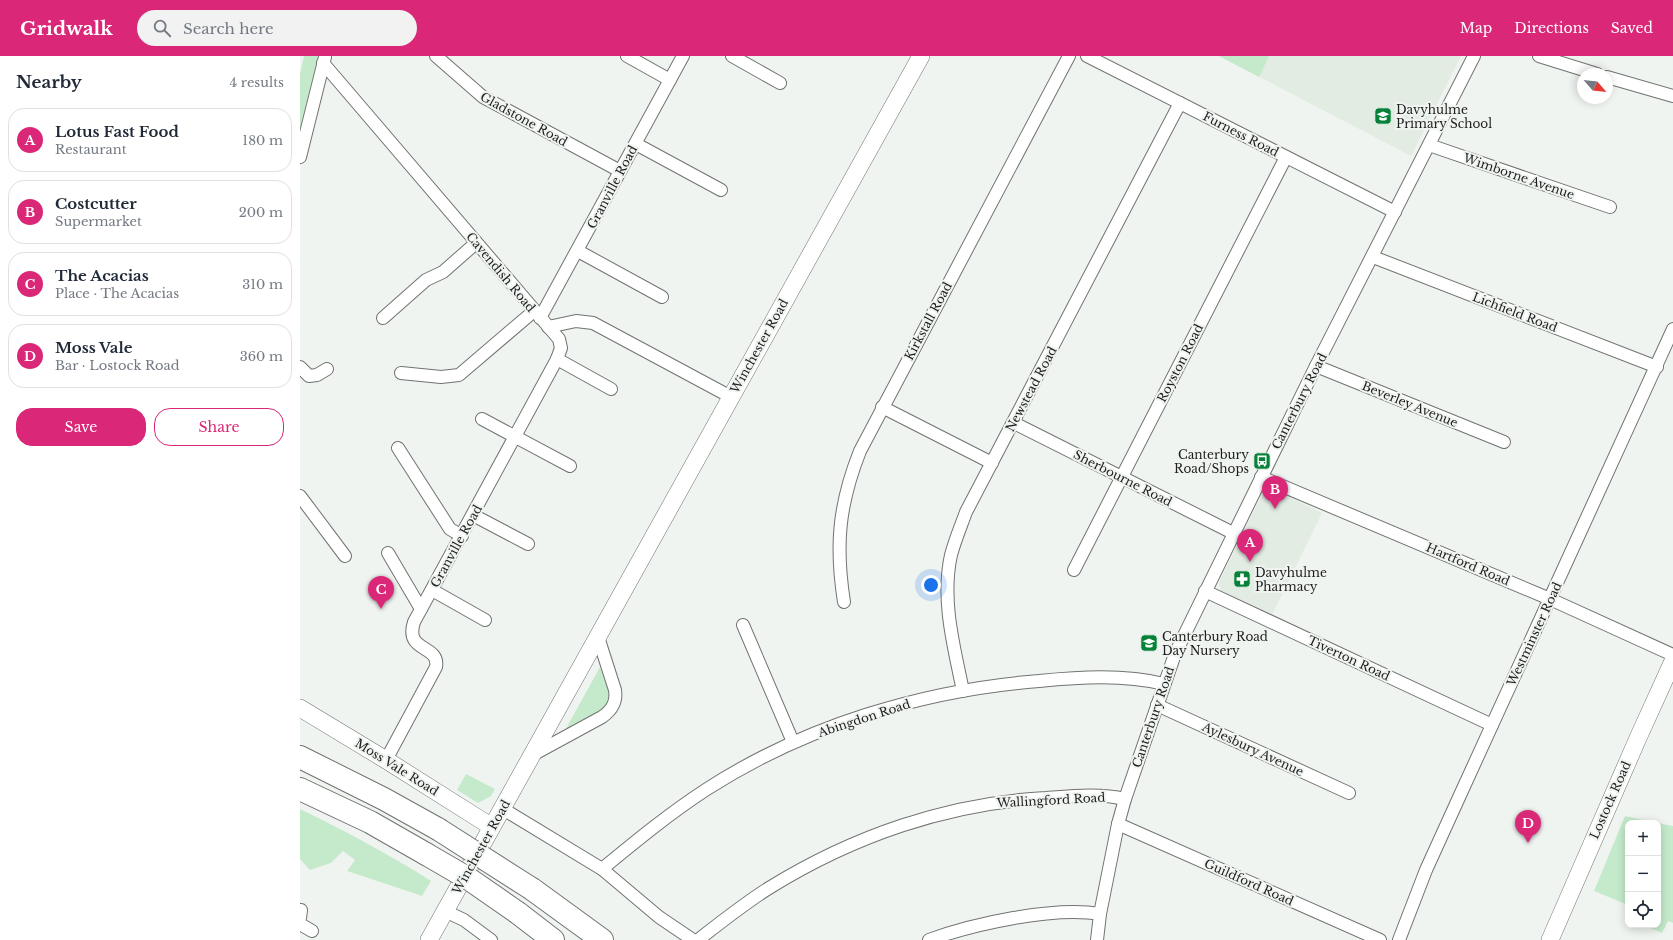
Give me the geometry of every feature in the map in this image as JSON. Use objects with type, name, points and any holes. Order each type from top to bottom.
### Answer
[{"type":"highway","points":[[300,757],[384,799],[438,829],[532,889],[602,940]]},
{"type":"highway","points":[[300,789],[370,822],[469,879],[518,913],[553,940]]},
{"type":"street","name":"Gladstone Road","points":[[436,56],[483,97],[620,171]]},
{"type":"street","points":[[627,56],[670,80]]},
{"type":"street","name":"Granville Road","points":[[386,760],[436,667],[437,662],[435,657],[414,642],[411,636],[414,622],[557,359],[561,348],[561,343],[541,319],[683,56]]},
{"type":"street","points":[[732,56],[780,83]]},
{"type":"street","name":"Winchester Road","points":[[429,940],[534,754],[921,56]]},
{"type":"street","name":"Kirkstall Road","points":[[844,602],[839,554],[840,527],[844,499],[850,475],[882,407],[1069,56]]},
{"type":"street","name":"Furness Road","points":[[1087,56],[1395,212]]},
{"type":"street","name":"Canterbury Road","points":[[1097,940],[1100,914],[1118,824],[1125,799],[1175,654],[1316,366],[1373,257],[1474,56]]},
{"type":"street","points":[[1539,56],[1578,68]]},
{"type":"street","points":[[300,157],[324,60]]},
{"type":"street","name":"Cavendish Road","points":[[324,60],[541,319]]},
{"type":"street","points":[[1613,79],[1673,96]]},
{"type":"street","name":"Newstead Road","points":[[963,691],[951,631],[948,606],[948,581],[951,556],[966,512],[1014,423],[1180,103]]},
{"type":"street","points":[[636,144],[721,190]]},
{"type":"street","name":"Wimborne Avenue","points":[[1429,145],[1610,206]]},
{"type":"street","name":"Royston Road","points":[[1074,570],[1286,156]]},
{"type":"street","points":[[383,318],[426,280],[443,272],[476,243]]},
{"type":"street","points":[[578,251],[662,297]]},
{"type":"street","name":"Lichfield Road","points":[[1373,257],[1657,367]]},
{"type":"street","points":[[401,373],[441,377],[459,375],[541,319],[576,320],[593,323],[731,397]]},
{"type":"street","name":"Westminster Road","points":[[1399,940],[1426,870],[1657,367],[1673,329]]},
{"type":"street","points":[[557,359],[611,389]]},
{"type":"street","name":"Beverley Avenue","points":[[1316,366],[1504,442]]},
{"type":"street","points":[[300,367],[309,376],[317,375],[327,369]]},
{"type":"street","points":[[882,407],[992,463]]},
{"type":"street","points":[[482,418],[570,466]]},
{"type":"street","name":"Sherbourne Road","points":[[1014,423],[1233,533]]},
{"type":"street","points":[[398,448],[450,529],[462,536]]},
{"type":"street","name":"Hartford Road","points":[[1261,477],[1550,599],[1673,655]]},
{"type":"street","points":[[300,496],[345,556]]},
{"type":"street","points":[[473,515],[528,544]]},
{"type":"street","points":[[388,553],[421,609]]},
{"type":"street","points":[[432,590],[485,620]]},
{"type":"street","name":"Tiverton Road","points":[[1205,591],[1492,725]]},
{"type":"street","points":[[743,625],[793,742]]},
{"type":"street","points":[[534,754],[602,717],[611,710],[614,705],[616,695],[615,690],[598,638]]},
{"type":"street","name":"Lostock Road","points":[[1550,940],[1673,661]]},
{"type":"street","name":"Abingdon Road","points":[[602,869],[673,812],[708,788],[757,760],[793,742],[880,711],[922,699],[1012,683],[1059,679],[1109,678],[1145,680],[1164,684]]},
{"type":"street","name":"Aylesbury Avenue","points":[[1157,704],[1349,793]]},
{"type":"street","name":"Moss Vale Road","points":[[300,708],[492,827]]},
{"type":"street","name":"Wallingford Road","points":[[698,940],[769,888],[815,862],[865,838],[912,821],[966,807],[1028,798],[1108,796],[1125,799]]},
{"type":"street","points":[[503,809],[602,869],[659,917],[693,940]]},
{"type":"street","name":"Guildford Road","points":[[1118,824],[1380,940]]},
{"type":"street","points":[[445,911],[464,920],[491,940]]},
{"type":"street","points":[[929,940],[970,928],[1042,914],[1071,912],[1100,914]]},
{"type":"street","points":[[300,924],[312,931]]},
{"type":"shaded area","name":"Davyhulme Primary School","points":[[1219,56],[1461,56],[1411,156]]},
{"type":"shaded area","points":[[1269,491],[1279,492],[1322,513],[1271,617],[1222,593],[1219,585],[1220,580],[1261,496]]},
{"type":"green space","points":[[304,56],[318,56],[300,130],[300,74]]},
{"type":"green space","points":[[1219,56],[1269,56],[1259,77]]},
{"type":"green space","points":[[600,667],[611,698],[606,710],[563,734]]},
{"type":"green space","points":[[466,774],[495,789],[491,796],[478,803],[457,790]]},
{"type":"green space","points":[[300,809],[367,843],[431,881],[422,896],[347,871],[355,860],[343,851],[331,863],[310,870],[300,859]]},
{"type":"green space","points":[[1625,816],[1643,820],[1625,820],[1625,904],[1594,891]]},
{"type":"green space","points":[[1661,824],[1673,826],[1673,923],[1668,921],[1662,933],[1650,928],[1661,928]]},
{"type":"place","name":"Davyhulme Primary School","points":[[1383,116]]},
{"type":"place","name":"Canterbury Road/Shops","points":[[1262,461]]},
{"type":"place","name":"Costcutter","points":[[1275,509]]},
{"type":"place","name":"Lotus Fast Food","points":[[1250,562]]},
{"type":"place","name":"Davyhulme Pharmacy","points":[[1242,579]]},
{"type":"place","name":"The Acacias","points":[[381,609]]},
{"type":"place","name":"Canterbury Road Day Nursery","points":[[1149,643]]},
{"type":"place","name":"Moss Vale","points":[[1528,843]]}]
